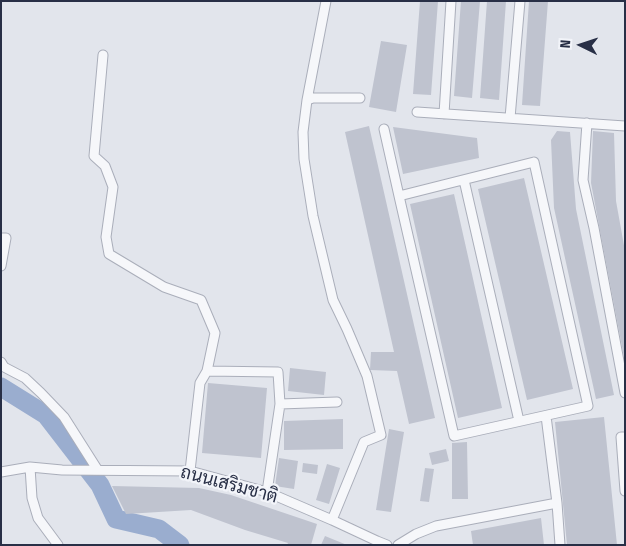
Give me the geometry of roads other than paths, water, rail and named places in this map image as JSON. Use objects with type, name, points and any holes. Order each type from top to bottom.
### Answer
[{"type":"street","points":[[444,114],[451,1]]},
{"type":"street","points":[[510,118],[520,1]]},
{"type":"street","points":[[322,2],[303,132],[304,159],[313,216],[333,300],[348,329],[367,376],[381,435],[364,442],[332,520]]},
{"type":"street","points":[[103,55],[94,156],[105,166],[113,187],[106,237],[109,254],[164,288],[201,300],[215,333],[207,371],[200,382],[190,471]]},
{"type":"street","points":[[307,100],[313,98],[360,98]]},
{"type":"street","points":[[417,112],[625,126]]},
{"type":"street","points":[[587,124],[582,180],[594,228],[625,393]]},
{"type":"street","points":[[384,129],[399,196],[454,436],[588,406],[534,162],[399,196]]},
{"type":"street","points":[[464,180],[519,421]]},
{"type":"street","points":[[1,238],[6,238],[1,266]]},
{"type":"street","points":[[1,362],[4,367],[25,378],[64,417],[98,469]]},
{"type":"street","points":[[207,371],[278,372],[280,404],[267,492]]},
{"type":"street","points":[[280,404],[337,402]]},
{"type":"street","points":[[546,416],[557,503],[560,545]]},
{"type":"street","points":[[625,437],[621,437],[625,491]]},
{"type":"street","points":[[30,467],[32,498],[38,518],[58,545]]},
{"type":"street","name":"ถนนเสริมชาติ","points":[[1,472],[30,467],[62,470],[190,471],[267,492],[332,520],[377,543],[387,545]]},
{"type":"street","points":[[398,545],[416,534],[436,526],[557,503]]},
{"type":"waterway","points":[[1,387],[46,415],[100,485],[116,519],[159,529],[180,545]]}]
